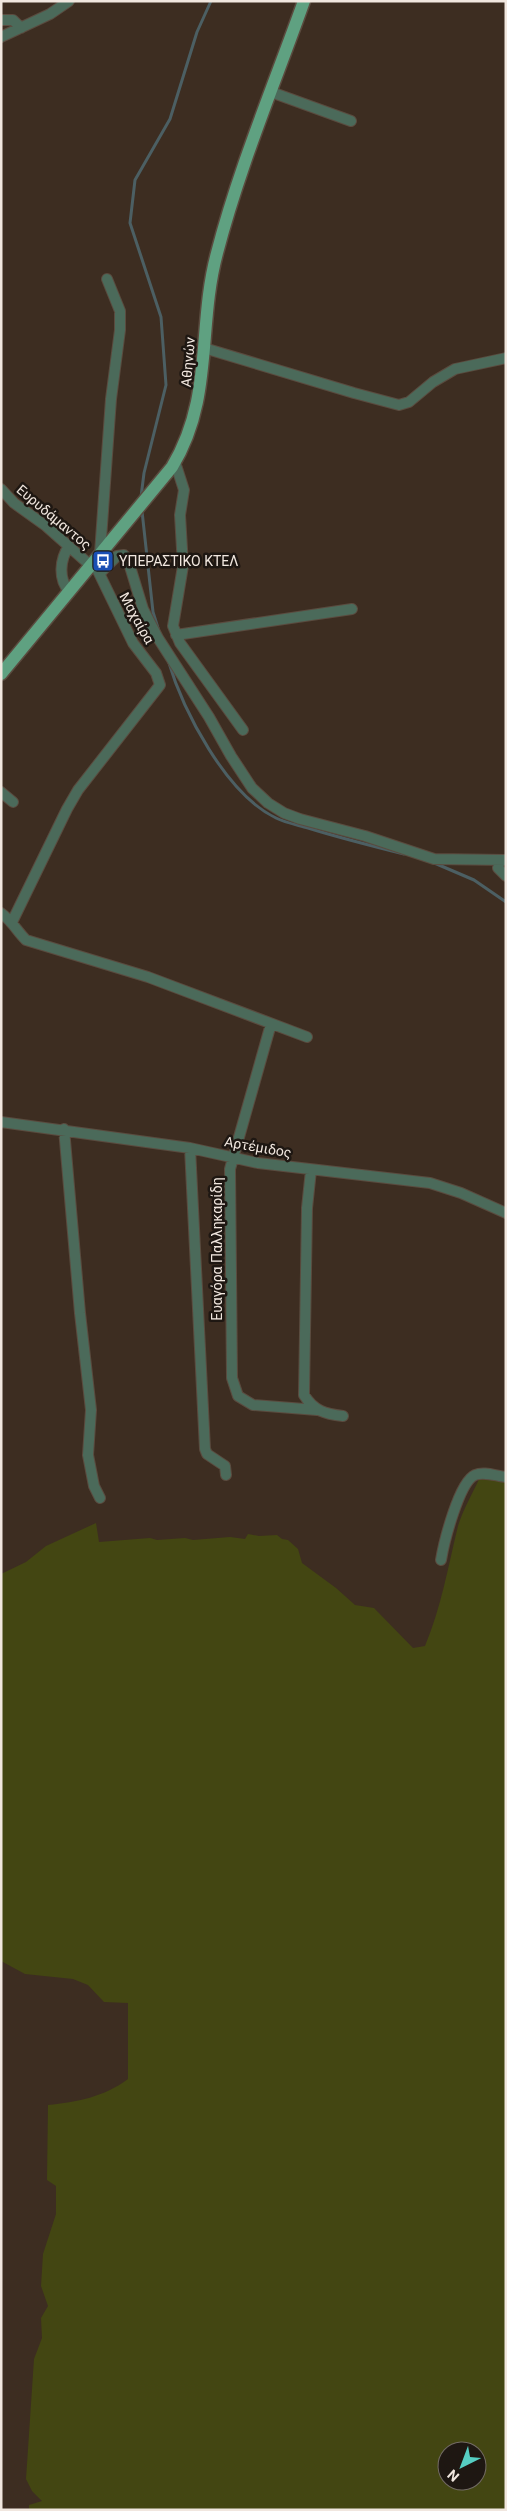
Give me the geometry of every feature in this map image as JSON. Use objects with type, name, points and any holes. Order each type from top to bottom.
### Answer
[{"type":"main road","name":"Αθηνών","points":[[1,674],[69,591],[96,564],[118,533],[173,465],[184,444],[199,399],[216,254],[234,196],[304,1]]},
{"type":"street","points":[[1,36],[50,14],[69,1]]},
{"type":"street","points":[[1,20],[13,20],[20,28]]},
{"type":"street","points":[[271,92],[351,121]]},
{"type":"street","points":[[106,278],[120,311],[120,330],[111,399],[96,564],[117,556],[124,556],[128,560],[143,609],[158,638],[210,717],[231,756],[252,788],[268,803],[284,813],[300,819],[365,836],[434,859],[503,860]]},
{"type":"street","points":[[204,348],[362,396],[399,405],[410,402],[455,369],[506,358]]},
{"type":"street","points":[[173,465],[184,490],[180,515],[183,566],[173,623],[176,635],[243,730]]},
{"type":"street","name":"Ευρυδάμαντος","points":[[1,489],[14,503],[46,526],[69,546],[96,564]]},
{"type":"street","points":[[69,546],[63,556],[62,571],[63,582],[69,591]]},
{"type":"street","name":"Μαχαίρα","points":[[12,922],[78,790],[160,685],[156,673],[133,643],[96,564]]},
{"type":"street","points":[[176,635],[352,609]]},
{"type":"street","points":[[1,792],[13,802]]},
{"type":"street","points":[[503,860],[498,868],[506,876]]},
{"type":"street","points":[[1,913],[12,922],[18,933],[26,940],[148,977],[307,1037]]},
{"type":"street","name":"Ευαγόρα Παλληκαρίδη","points":[[271,1024],[232,1158],[230,1187],[232,1378],[234,1390],[245,1401],[260,1407],[317,1410]]},
{"type":"street","name":"Αρτέμιδος","points":[[1,1122],[64,1129],[190,1148],[232,1158],[311,1170],[430,1184],[461,1193],[506,1213]]},
{"type":"street","points":[[64,1129],[80,1313],[91,1410],[88,1455],[94,1486],[100,1498]]},
{"type":"street","points":[[190,1148],[205,1449],[207,1454],[225,1466],[226,1475]]},
{"type":"street","points":[[311,1170],[307,1208],[304,1395],[317,1410],[326,1414],[343,1416]]},
{"type":"street","points":[[441,1560],[448,1530],[466,1482],[471,1477],[481,1473],[506,1477]]},
{"type":"green space","points":[[480,1477],[506,1481],[506,2510],[29,2510],[29,2505],[42,2501],[32,2491],[26,2479],[34,2359],[42,2338],[41,2318],[48,2306],[41,2286],[43,2254],[56,2214],[56,2186],[47,2180],[48,2105],[90,2098],[128,2079],[128,2003],[104,2002],[88,1985],[73,1979],[25,1974],[1,1961],[1,1574],[26,1562],[46,1546],[96,1523],[99,1542],[150,1538],[157,1540],[230,1537],[245,1539],[248,1534],[259,1536],[277,1535],[282,1539],[288,1540],[298,1549],[302,1563],[336,1588],[355,1605],[374,1608],[413,1648],[425,1646],[431,1632],[458,1526]]},
{"type":"waterway","points":[[141,497],[144,473],[166,385],[161,317],[130,223],[135,180],[170,119],[197,32],[211,1]]},
{"type":"waterway","points":[[142,511],[153,612],[158,628]]},
{"type":"waterway","points":[[168,660],[184,703],[209,749],[240,790],[258,806],[284,821],[404,854]]},
{"type":"waterway","points":[[432,862],[474,880],[506,902]]},
{"type":"place","name":"ΥΠΕΡΑΣΤΙΚΟ ΚΤΕΛ","points":[[103,561]]}]
